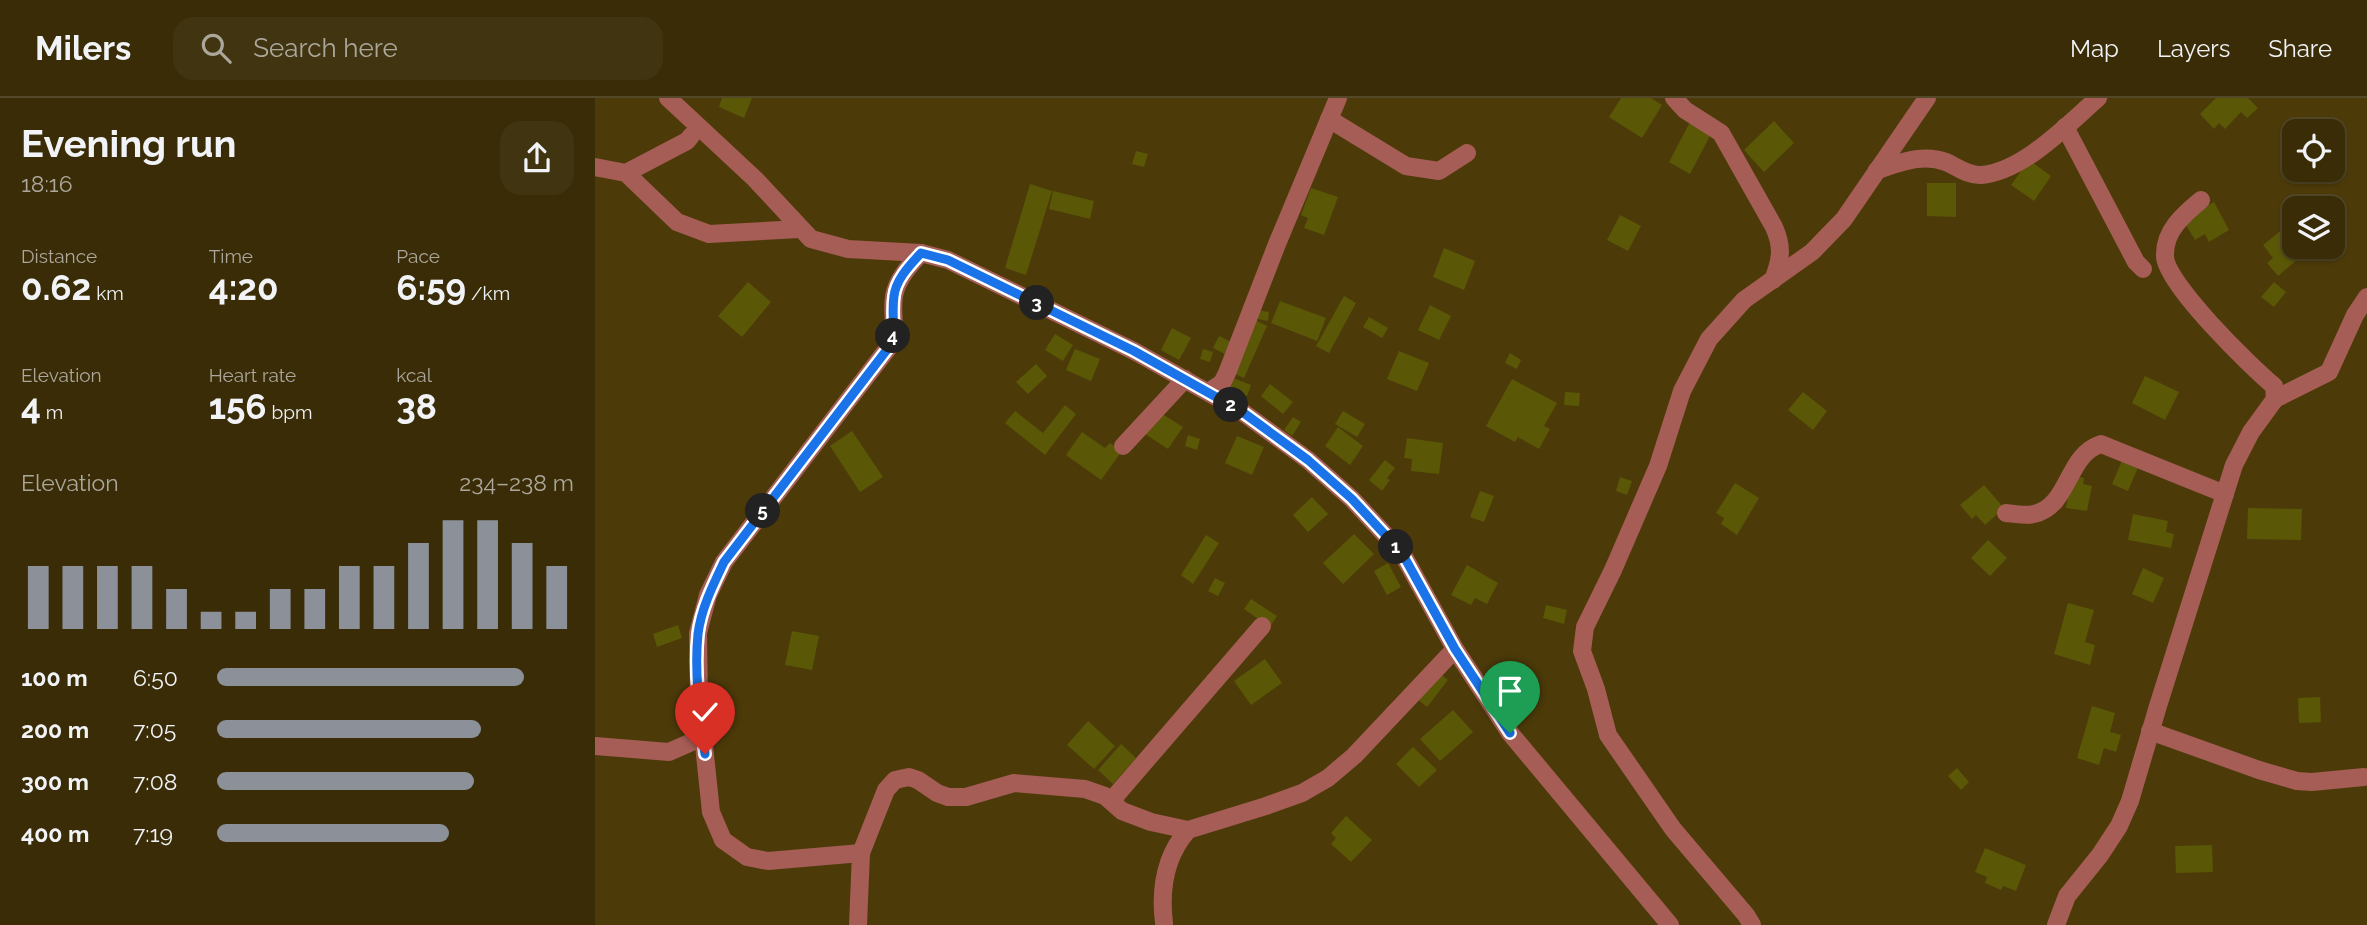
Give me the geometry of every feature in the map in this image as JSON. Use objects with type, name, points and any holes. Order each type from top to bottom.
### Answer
[{"type":"street","points":[[668,98],[755,179],[811,239],[848,249],[921,253],[948,260],[1123,345],[1185,379],[1241,411],[1308,460],[1352,499],[1402,553],[1455,649],[1510,733],[1670,925]]},
{"type":"street","points":[[1208,392],[1222,383],[1227,373],[1338,98]]},
{"type":"street","points":[[1674,98],[1685,110],[1721,133],[1774,227],[1781,242],[1780,262],[1773,280]]},
{"type":"street","points":[[1752,925],[1673,829],[1608,735],[1583,651],[1585,627],[1658,466],[1682,391],[1709,339],[1744,300],[1812,252],[1844,219],[1927,98]]},
{"type":"street","points":[[1877,170],[1918,158],[1931,158],[1970,173],[1980,175],[1995,172],[2038,149],[2098,98]]},
{"type":"street","points":[[1329,119],[1406,166],[1439,171],[1467,153]]},
{"type":"street","points":[[2065,127],[2136,262],[2143,269]]},
{"type":"street","points":[[626,173],[687,141],[691,135]]},
{"type":"street","points":[[595,167],[626,173],[677,222],[709,234],[800,229]]},
{"type":"street","points":[[2201,200],[2169,232],[2164,258],[2176,283],[2254,369],[2274,386],[2275,399]]},
{"type":"street","points":[[861,853],[768,861],[747,857],[723,840],[711,812],[699,698],[698,633],[708,595],[724,562],[889,347],[895,332],[894,295],[906,269],[921,253]]},
{"type":"street","points":[[2056,925],[2067,896],[2100,855],[2119,826],[2130,801],[2234,465],[2251,432],[2275,399],[2329,372],[2355,314],[2367,297]]},
{"type":"street","points":[[1123,446],[1185,379]]},
{"type":"street","points":[[2005,513],[2031,515],[2045,510],[2055,501],[2088,448],[2101,444],[2225,494]]},
{"type":"street","points":[[1111,801],[1262,626]]},
{"type":"street","points":[[858,925],[861,853],[886,790],[895,780],[918,780],[936,793],[948,797],[966,797],[1014,783],[1085,789],[1105,796],[1122,811],[1151,822],[1188,830],[1278,802],[1302,793],[1328,778],[1354,756],[1455,649]]},
{"type":"street","points":[[2151,731],[2297,781],[2364,777]]},
{"type":"street","points":[[595,746],[669,752],[703,737]]},
{"type":"street","points":[[1164,923],[1161,899],[1166,870],[1188,830]]},
{"type":"building","points":[[722,98],[752,98],[744,118],[719,107]]},
{"type":"building","points":[[1621,98],[1651,98],[1662,105],[1642,138],[1609,117]]},
{"type":"building","points":[[2216,98],[2248,98],[2258,108],[2247,118],[2241,112],[2225,129],[2219,123],[2214,129],[2200,114]]},
{"type":"building","points":[[1774,121],[1794,143],[1764,172],[1744,150]]},
{"type":"building","points":[[1690,122],[1711,134],[1690,174],[1669,162]]},
{"type":"building","points":[[1136,151],[1148,154],[1144,167],[1132,164]]},
{"type":"building","points":[[2029,160],[2051,176],[2034,201],[2011,185]]},
{"type":"building","points":[[1927,183],[1956,183],[1956,217],[1927,216]]},
{"type":"building","points":[[1030,184],[1052,191],[1026,275],[1005,268]]},
{"type":"building","points":[[1311,188],[1338,197],[1324,235],[1304,228],[1308,218],[1301,215]]},
{"type":"building","points":[[1053,191],[1094,201],[1090,219],[1049,209]]},
{"type":"building","points":[[2214,202],[2229,230],[2209,242],[2205,234],[2195,240],[2183,220]]},
{"type":"building","points":[[1620,215],[1641,226],[1628,251],[1607,240]]},
{"type":"building","points":[[2282,230],[2282,259],[2298,259],[2278,276],[2267,263],[2273,258],[2263,245]]},
{"type":"building","points":[[1444,248],[1475,261],[1464,290],[1433,277]]},
{"type":"building","points":[[748,282],[771,302],[742,337],[718,316]]},
{"type":"building","points":[[2274,282],[2286,292],[2274,307],[2261,297]]},
{"type":"building","points":[[1344,296],[1356,303],[1329,353],[1316,346]]},
{"type":"building","points":[[1280,301],[1326,318],[1317,341],[1271,323]]},
{"type":"building","points":[[1430,305],[1451,316],[1439,340],[1418,330]]},
{"type":"building","points":[[1255,310],[1269,312],[1268,321],[1253,318]]},
{"type":"building","points":[[1369,317],[1388,328],[1382,338],[1363,327]]},
{"type":"building","points":[[1253,319],[1267,326],[1244,378],[1230,372]]},
{"type":"building","points":[[1172,328],[1191,338],[1179,360],[1161,350]]},
{"type":"building","points":[[1055,334],[1073,345],[1063,361],[1045,350]]},
{"type":"building","points":[[1219,336],[1231,342],[1225,354],[1213,348]]},
{"type":"building","points":[[1075,349],[1100,359],[1091,381],[1066,370]]},
{"type":"building","points":[[1203,349],[1213,352],[1210,362],[1200,359]]},
{"type":"building","points":[[1399,351],[1429,363],[1417,391],[1387,379]]},
{"type":"building","points":[[1510,353],[1521,360],[1517,369],[1505,363]]},
{"type":"building","points":[[1036,364],[1047,376],[1028,394],[1016,382]]},
{"type":"building","points":[[1228,376],[1251,385],[1247,396],[1223,387]]},
{"type":"building","points":[[2145,376],[2179,392],[2165,420],[2132,403]]},
{"type":"building","points":[[1512,379],[1557,403],[1544,426],[1550,429],[1539,449],[1518,437],[1515,442],[1486,426]]},
{"type":"building","points":[[1270,384],[1293,402],[1283,414],[1261,396]]},
{"type":"building","points":[[1565,392],[1580,393],[1579,406],[1564,405]]},
{"type":"building","points":[[1803,392],[1827,411],[1813,430],[1788,410]]},
{"type":"building","points":[[1065,405],[1076,414],[1045,455],[1005,423],[1015,411],[1043,433]]},
{"type":"building","points":[[1343,411],[1365,424],[1357,437],[1335,424]]},
{"type":"building","points":[[1159,412],[1183,427],[1168,449],[1145,434]]},
{"type":"building","points":[[1293,417],[1301,422],[1292,436],[1284,430]]},
{"type":"building","points":[[1338,427],[1363,446],[1350,465],[1325,446]]},
{"type":"building","points":[[852,431],[883,477],[860,492],[830,446]]},
{"type":"building","points":[[1082,432],[1105,448],[1110,443],[1122,451],[1101,480],[1066,455]]},
{"type":"building","points":[[1188,435],[1200,439],[1197,450],[1185,446]]},
{"type":"building","points":[[1237,436],[1264,447],[1252,475],[1225,463]]},
{"type":"building","points":[[1407,438],[1443,443],[1439,474],[1411,471],[1412,459],[1404,458]]},
{"type":"building","points":[[2123,458],[2139,465],[2128,491],[2112,484]]},
{"type":"building","points":[[1385,460],[1395,468],[1382,491],[1369,480]]},
{"type":"building","points":[[2071,475],[2084,478],[2083,484],[2092,486],[2087,511],[2066,508]]},
{"type":"building","points":[[1620,477],[1632,481],[1627,495],[1616,491]]},
{"type":"building","points":[[1735,483],[1759,498],[1737,535],[1721,524],[1724,518],[1716,513]]},
{"type":"building","points":[[1984,485],[2004,508],[1985,525],[1976,515],[1972,519],[1960,505]]},
{"type":"building","points":[[1480,491],[1494,496],[1484,522],[1470,517]]},
{"type":"building","points":[[1312,497],[1328,514],[1308,532],[1293,515]]},
{"type":"building","points":[[2248,508],[2302,509],[2301,540],[2247,539]]},
{"type":"building","points":[[2133,514],[2168,521],[2166,532],[2174,534],[2171,548],[2128,540]]},
{"type":"building","points":[[1354,534],[1374,554],[1343,584],[1323,563]]},
{"type":"building","points":[[1206,535],[1219,543],[1193,584],[1181,575]]},
{"type":"building","points":[[1988,540],[2007,558],[1990,576],[1971,558]]},
{"type":"building","points":[[1388,563],[1401,587],[1387,595],[1374,571]]},
{"type":"building","points":[[1467,565],[1498,583],[1487,604],[1475,598],[1471,605],[1451,595]]},
{"type":"building","points":[[2143,568],[2164,578],[2153,603],[2132,594]]},
{"type":"building","points":[[1215,578],[1225,583],[1218,596],[1208,591]]},
{"type":"building","points":[[1251,599],[1277,616],[1270,627],[1244,609]]},
{"type":"building","points":[[2068,603],[2094,610],[2085,642],[2095,645],[2090,665],[2054,654]]},
{"type":"building","points":[[1546,605],[1567,610],[1564,624],[1543,618]]},
{"type":"building","points":[[678,625],[682,638],[657,647],[653,634]]},
{"type":"building","points":[[792,631],[819,636],[812,670],[785,665]]},
{"type":"building","points":[[1265,659],[1282,683],[1251,705],[1234,681]]},
{"type":"building","points":[[1438,672],[1448,680],[1427,707],[1417,699]]},
{"type":"building","points":[[2320,697],[2321,722],[2299,723],[2298,698]]},
{"type":"building","points":[[2092,706],[2115,713],[2110,732],[2121,735],[2116,752],[2104,748],[2099,765],[2077,758]]},
{"type":"building","points":[[1453,710],[1473,732],[1440,761],[1420,739]]},
{"type":"building","points":[[1088,721],[1115,746],[1094,769],[1067,745]]},
{"type":"building","points":[[1121,744],[1136,758],[1113,784],[1098,770]]},
{"type":"building","points":[[1413,747],[1437,770],[1419,787],[1396,764]]},
{"type":"building","points":[[1957,768],[1969,782],[1961,790],[1948,776]]},
{"type":"building","points":[[1346,816],[1372,840],[1351,862],[1331,844],[1336,838],[1331,833]]},
{"type":"building","points":[[2212,845],[2213,872],[2176,873],[2175,846]]},
{"type":"building","points":[[1985,848],[2026,865],[2016,891],[2003,886],[2001,890],[1985,883],[1987,877],[1975,872]]},
{"type":"route","points":[[705,754],[699,698],[698,633],[708,595],[724,562],[889,347],[895,332],[894,295],[906,269],[921,253],[948,260],[1134,351],[1241,411],[1308,460],[1352,499],[1402,553],[1455,649],[1510,733]]}]
